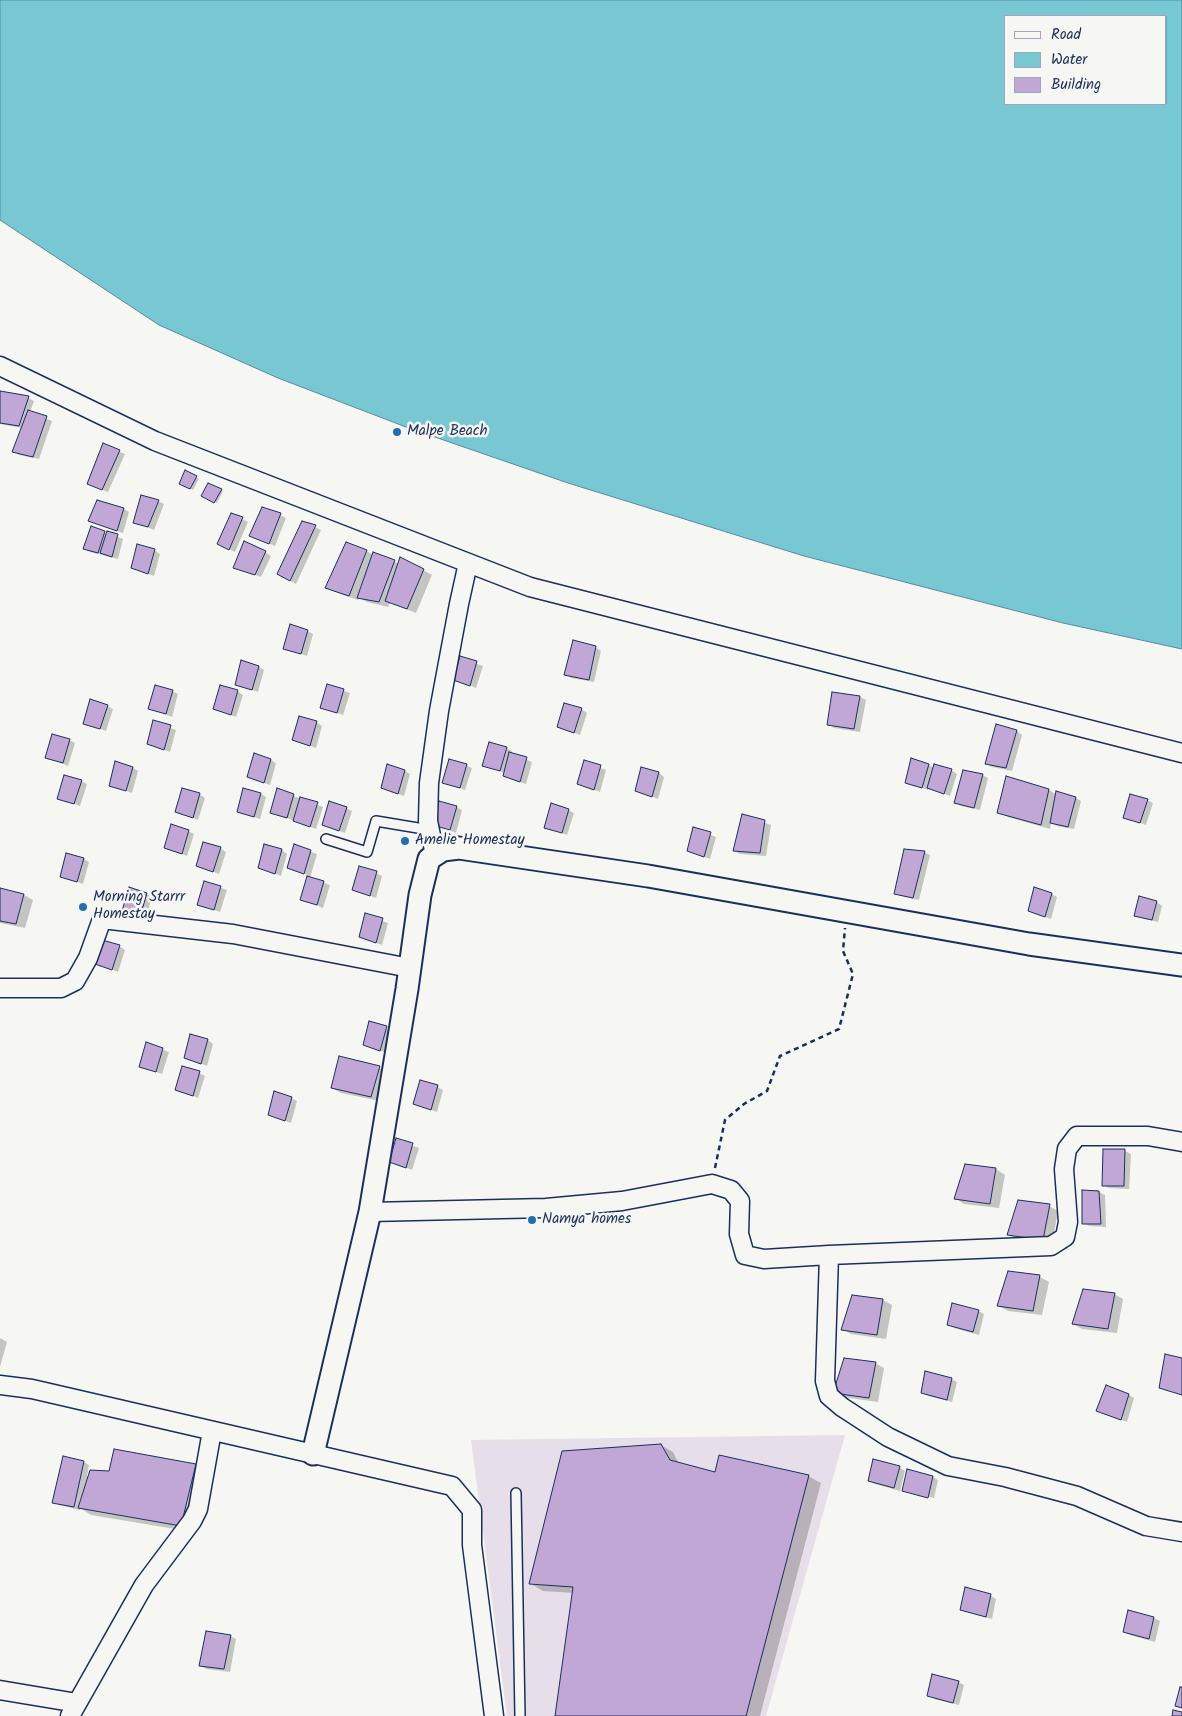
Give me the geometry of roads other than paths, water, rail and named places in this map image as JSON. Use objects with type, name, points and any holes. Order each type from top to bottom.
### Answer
[{"type":"street","points":[[0,366],[156,441],[530,587],[1182,753]]},
{"type":"street","points":[[435,855],[428,821],[429,783],[439,711],[468,563]]},
{"type":"street","points":[[313,1454],[370,1212],[420,895],[429,859],[443,850],[459,848],[648,876],[1029,944],[1182,965]]},
{"type":"street","points":[[0,988],[61,988],[76,981],[88,958],[102,919],[234,934],[410,968]]},
{"type":"street","points":[[370,1212],[546,1208],[622,1201],[712,1184],[731,1190],[740,1201],[739,1234],[745,1255],[764,1260],[829,1255],[1051,1246],[1065,1238],[1068,1222],[1064,1169],[1067,1149],[1076,1136],[1148,1136],[1182,1142]]},
{"type":"street","points":[[829,1255],[825,1381],[829,1396],[842,1407],[888,1437],[948,1466],[1077,1496],[1146,1526],[1182,1532]]},
{"type":"street","points":[[0,1385],[32,1389],[452,1486],[472,1510],[472,1545],[494,1716]]},
{"type":"street","points":[[0,1690],[73,1709],[144,1585],[192,1521],[198,1509],[212,1431]]},
{"type":"lane","points":[[326,839],[367,852],[376,820],[430,830]]},
{"type":"lane","points":[[516,1493],[520,1716]]},
{"type":"water","points":[[0,0],[1182,0],[1182,649],[1063,623],[804,556],[568,483],[406,427],[278,378],[159,325],[0,220]]},
{"type":"place","name":"Malpe Beach","points":[[397,432]]},
{"type":"place","name":"Amelie Homestay","points":[[405,841]]},
{"type":"place","name":"Morning Starrr Homestay","points":[[83,907]]},
{"type":"place","name":"Namya homes","points":[[532,1220]]}]
